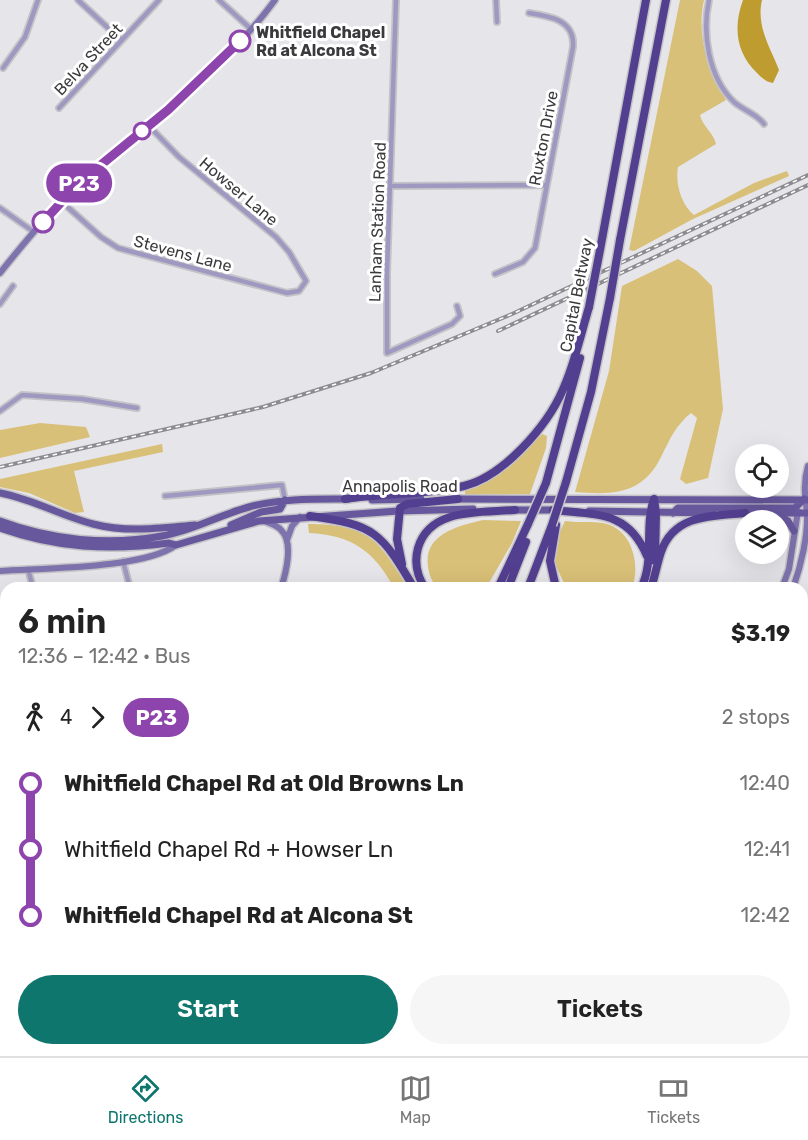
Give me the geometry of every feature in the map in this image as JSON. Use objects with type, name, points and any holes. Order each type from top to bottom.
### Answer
[{"type":"highway","name":"Capital Beltway","points":[[510,582],[546,483],[573,388],[646,0]]},
{"type":"highway","name":"Capital Beltway","points":[[530,582],[554,525],[591,392],[666,0]]},
{"type":"highway","points":[[345,499],[454,488],[478,481],[498,470],[531,440],[555,410],[565,387],[590,307]]},
{"type":"highway","points":[[404,571],[397,539],[398,511],[407,504],[458,499]]},
{"type":"highway","points":[[644,582],[654,499]]},
{"type":"highway","points":[[422,582],[417,573],[416,557],[421,540],[432,526],[452,516],[515,510]]},
{"type":"highway","points":[[552,510],[619,520],[639,538],[647,556]]},
{"type":"highway","points":[[653,513],[655,572]]},
{"type":"highway","points":[[652,582],[666,541],[680,525],[692,519],[735,514]]},
{"type":"highway","points":[[305,516],[349,522],[368,529],[383,540],[410,582]]},
{"type":"highway","points":[[501,582],[530,524]]},
{"type":"highway","points":[[554,525],[550,561],[555,582]]},
{"type":"main road","points":[[0,493],[23,498],[93,524],[115,529],[144,530],[198,524]]},
{"type":"main road","name":"Annapolis Road","points":[[0,521],[46,535],[108,541],[162,536],[187,531],[198,524],[249,507],[285,500],[806,500]]},
{"type":"main road","points":[[219,532],[243,518],[280,509],[285,500]]},
{"type":"main road","points":[[672,513],[678,508],[795,508],[806,500]]},
{"type":"main road","name":"Annapolis Road","points":[[0,528],[35,539],[85,548],[130,548],[169,543],[176,546],[263,520],[305,516],[398,511],[515,510],[735,513]]},
{"type":"main road","name":"Annapolis Road","points":[[789,513],[808,513]]},
{"type":"main road","points":[[789,523],[794,531]]},
{"type":"street","points":[[3,68],[25,37],[38,0]]},
{"type":"street","points":[[78,0],[121,40]]},
{"type":"street","name":"Belva Street","points":[[59,108],[159,0]]},
{"type":"street","points":[[219,0],[251,29]]},
{"type":"street","points":[[0,273],[34,232],[90,173],[149,126],[251,29],[274,0]]},
{"type":"street","name":"Lanham Station Road","points":[[396,0],[392,186],[387,273],[387,353],[452,324],[460,316],[458,306]]},
{"type":"street","points":[[496,0],[497,22]]},
{"type":"street","points":[[709,0],[705,26],[713,63],[734,101],[764,124]]},
{"type":"street","name":"Ruxton Drive","points":[[495,274],[523,262],[534,251],[573,41],[568,29],[560,20],[529,13]]},
{"type":"street","name":"Howser Lane","points":[[149,126],[179,157],[276,237],[289,252],[306,281]]},
{"type":"street","points":[[392,186],[546,185]]},
{"type":"street","name":"Stevens Lane","points":[[62,202],[101,237],[118,248],[287,293],[300,291],[306,281]]},
{"type":"street","points":[[0,208],[34,232]]},
{"type":"street","points":[[0,304],[13,286]]},
{"type":"street","points":[[0,411],[22,395],[82,399],[137,408]]},
{"type":"street","points":[[795,582],[803,550],[808,513],[806,500],[808,466]]},
{"type":"street","points":[[165,496],[282,485],[285,500]]},
{"type":"street","points":[[788,572],[798,513],[806,500]]},
{"type":"street","points":[[286,540],[292,526],[305,516]]},
{"type":"street","points":[[263,520],[282,530],[286,540],[286,564],[282,582]]},
{"type":"street","points":[[0,571],[123,561],[156,555],[176,546]]},
{"type":"street","points":[[784,582],[797,550],[803,550]]},
{"type":"street","points":[[123,561],[128,582]]},
{"type":"street","points":[[28,569],[31,582]]},
{"type":"shaded area","points":[[680,0],[704,0],[702,27],[705,52],[726,100],[700,115],[716,144],[678,167],[678,186],[689,211],[694,215],[754,183],[787,171],[789,176],[693,219],[634,251],[629,250]]},
{"type":"shaded area","points":[[743,0],[762,0],[762,28],[779,70],[773,83],[766,81],[757,73],[741,48],[737,30]]},
{"type":"shaded area","points":[[678,259],[697,271],[712,286],[723,409],[708,478],[686,484],[680,479],[697,418],[691,413],[674,432],[654,468],[636,485],[615,492],[575,492],[609,371],[622,286]]},
{"type":"shaded area","points":[[40,423],[86,427],[90,437],[0,458],[0,430]]},
{"type":"shaded area","points":[[542,434],[547,436],[546,448],[530,494],[465,495],[465,490],[488,481]]},
{"type":"shaded area","points":[[162,444],[163,452],[74,471],[84,512],[75,513],[29,493],[0,487],[0,479]]},
{"type":"shaded area","points":[[483,520],[521,521],[512,543],[489,582],[433,582],[428,567],[431,547],[444,533]]},
{"type":"shaded area","points":[[565,521],[603,523],[613,526],[621,532],[632,549],[634,582],[564,582],[555,561],[556,541]]},
{"type":"shaded area","points":[[308,524],[345,527],[359,531],[379,546],[404,582],[390,582],[378,564],[360,547],[338,537],[309,533]]},
{"type":"railway","points":[[0,467],[263,407],[371,373],[512,314],[808,175]]},
{"type":"railway","points":[[498,331],[808,185]]},
{"type":"bus line","name":"P23","points":[[43,222],[80,182],[168,110],[240,41]]},
{"type":"place","name":"Whitfield Chapel Rd at Alcona St","points":[[240,41]]}]
